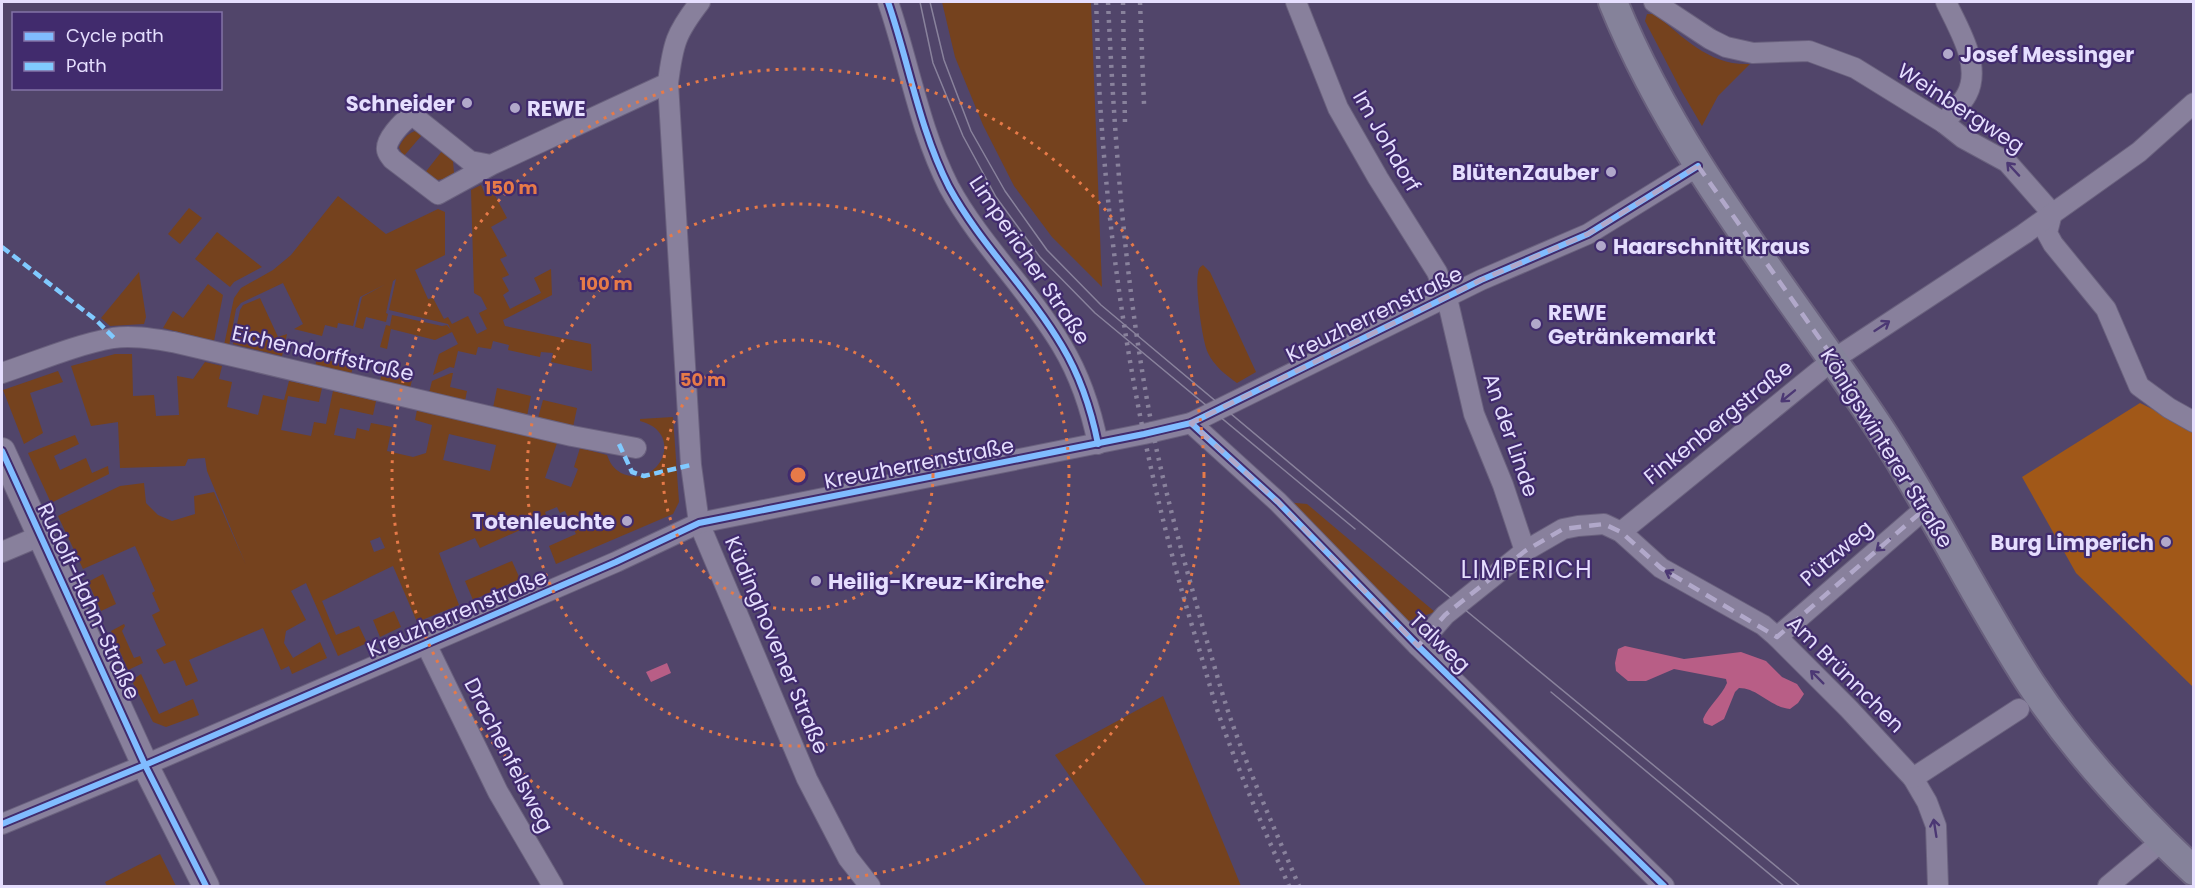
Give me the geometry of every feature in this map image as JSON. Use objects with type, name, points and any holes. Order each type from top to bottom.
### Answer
[{"type":"main road","name":"Königswinterer Straße","points":[[1613,2],[1640,62],[1698,166],[1880,428],[2032,686],[2105,778],[2162,841],[2193,871]]},
{"type":"street","name":"Küdinghovener Straße","points":[[700,2],[681,26],[672,51],[668,82],[691,465],[699,523],[807,778],[848,858],[870,886]]},
{"type":"street","name":"Limpericher Straße","points":[[888,2],[903,48],[915,99],[950,187],[980,234],[1063,347],[1092,414],[1098,444]]},
{"type":"street","name":"Im Johdorf","points":[[1296,2],[1338,108],[1378,178],[1437,272],[1447,298]]},
{"type":"street","name":"Weinbergweg","points":[[1654,2],[1726,47],[1753,53],[1809,51],[1855,68],[1944,123],[1963,138],[2007,162],[2052,213]]},
{"type":"street","points":[[1944,123],[1967,94],[1971,80],[1970,59],[1946,2]]},
{"type":"street","points":[[491,165],[470,161],[416,118],[410,117],[404,120],[387,143],[387,152],[392,159],[438,194],[491,165],[668,82]]},
{"type":"street","name":"Finkenbergstraße","points":[[1621,532],[1833,359],[2024,234],[2139,152],[2193,103]]},
{"type":"street","name":"Kreuzherrenstraße","points":[[2,824],[146,765],[616,562],[699,523],[1098,444],[1191,423],[1481,280],[1588,234],[1698,166]]},
{"type":"street","points":[[2052,213],[2048,233],[2053,244],[2106,309],[2139,386],[2193,422]]},
{"type":"street","name":"An der Linde","points":[[1447,298],[1474,414],[1526,550]]},
{"type":"street","name":"Eichendorffstraße","points":[[2,373],[114,338],[150,338],[572,436],[636,448]]},
{"type":"street","name":"Talweg","points":[[1191,423],[1278,502],[1418,646],[1664,886]]},
{"type":"street","name":"Rudolf-Hahn-Straße","points":[[2,451],[146,765],[206,886]]},
{"type":"street","name":"Pützweg","points":[[1777,637],[1927,507]]},
{"type":"street","points":[[1418,646],[1445,615],[1526,550],[1563,529],[1604,524],[1621,532]]},
{"type":"street","name":"Am Brünnchen","points":[[1621,532],[1661,568],[1763,626],[1777,637],[1849,709],[1913,778],[1928,802],[1936,826],[1938,886]]},
{"type":"street","name":"Rudolf-Hahn-Straße","points":[[2,552],[40,536]]},
{"type":"street","name":"Drachenfelsweg","points":[[426,644],[498,792],[552,886]]},
{"type":"street","points":[[1913,778],[2019,709]]},
{"type":"street","points":[[2108,886],[2162,841]]},
{"type":"highlighted area","points":[[1698,166],[1834,359],[1927,507],[1777,637],[1661,568],[1621,532],[1604,524],[1563,529],[1525,551],[1445,615],[1418,646],[1278,502],[1191,423],[1481,280],[1588,234]]},
{"type":"shaded area","points":[[942,2],[1091,2],[1102,287],[1052,237],[1014,186],[983,125],[955,57]]},
{"type":"shaded area","points":[[1647,14],[1655,14],[1687,41],[1710,55],[1722,60],[1750,64],[1718,96],[1702,126],[1645,21]]},
{"type":"shaded area","points":[[415,131],[422,135],[403,157],[399,147],[406,137]]},
{"type":"shaded area","points":[[442,151],[453,161],[454,173],[450,178],[436,180],[424,174]]},
{"type":"shaded area","points":[[481,185],[485,194],[492,190],[507,218],[491,227],[507,256],[500,259],[509,275],[502,278],[509,291],[503,295],[510,309],[541,293],[534,278],[551,269],[552,295],[503,320],[505,326],[591,344],[592,371],[551,362],[553,353],[541,352],[540,357],[508,350],[509,345],[493,341],[491,349],[478,347],[476,355],[458,351],[454,368],[450,367],[433,375],[439,354],[458,344],[452,332],[435,340],[391,329],[387,349],[380,347],[386,325],[390,326],[392,315],[442,326],[447,325],[451,330],[448,324],[389,310],[396,279],[393,281],[386,322],[366,317],[363,329],[355,327],[362,297],[386,284],[360,297],[353,326],[338,323],[337,328],[325,325],[322,336],[294,329],[303,324],[283,283],[241,303],[236,309],[229,346],[224,345],[234,298],[241,288],[273,270],[291,255],[338,196],[386,234],[438,209],[445,212],[445,255],[415,270],[428,299],[433,298],[444,319],[448,317],[452,324],[468,316],[477,334],[487,329],[479,313],[487,309],[481,297],[474,293],[471,190]]},
{"type":"shaded area","points":[[189,208],[202,218],[180,244],[168,234]]},
{"type":"shaded area","points":[[217,232],[262,267],[234,282],[230,287],[195,259]]},
{"type":"shaded area","points":[[1203,265],[1210,272],[1256,372],[1237,383],[1217,366],[1206,347],[1197,289],[1198,271]]},
{"type":"shaded area","points":[[139,272],[146,317],[144,324],[110,326],[101,318]]},
{"type":"shaded area","points":[[208,284],[223,295],[214,341],[163,328],[173,311],[183,318]]},
{"type":"shaded area","points":[[260,298],[278,337],[287,334],[282,356],[233,344],[240,310],[243,305]]},
{"type":"shaded area","points":[[115,354],[132,354],[133,396],[154,395],[156,416],[179,415],[177,376],[193,379],[205,362],[222,366],[219,379],[232,382],[227,407],[258,415],[263,395],[284,400],[289,381],[322,388],[319,402],[288,396],[281,430],[311,436],[314,422],[326,424],[333,391],[376,401],[373,415],[340,408],[334,435],[355,439],[357,428],[369,431],[371,423],[392,427],[387,451],[413,457],[426,453],[432,425],[415,420],[417,410],[557,443],[545,478],[571,487],[578,469],[574,467],[580,448],[607,455],[612,465],[621,473],[634,476],[646,474],[656,468],[662,458],[664,447],[662,437],[654,427],[640,419],[673,417],[679,502],[673,514],[556,564],[549,546],[576,534],[565,511],[560,513],[557,507],[545,512],[547,518],[480,548],[475,538],[439,553],[459,605],[417,622],[393,566],[322,601],[336,635],[359,626],[367,643],[338,656],[306,583],[291,591],[306,620],[286,631],[284,643],[293,658],[320,642],[327,658],[292,674],[289,666],[281,670],[263,628],[189,660],[198,681],[186,686],[175,660],[164,664],[156,650],[166,645],[152,615],[160,611],[152,593],[155,591],[135,546],[83,569],[58,516],[120,486],[144,483],[146,503],[158,515],[172,521],[195,514],[194,496],[214,492],[246,565],[207,471],[205,458],[188,459],[185,466],[120,468],[118,422],[91,426],[71,366]],"holes":[[[449,434],[496,445],[490,471],[443,460]],[[380,537],[385,548],[374,552],[370,541]]]},
{"type":"shaded area","points":[[317,358],[353,366],[351,375],[315,367]]},
{"type":"shaded area","points":[[58,371],[63,382],[30,393],[43,433],[24,444],[3,390]]},
{"type":"shaded area","points":[[382,373],[412,380],[410,388],[380,381]]},
{"type":"shaded area","points":[[453,373],[450,387],[467,391],[465,401],[429,393],[432,381]]},
{"type":"shaded area","points":[[497,388],[531,396],[527,416],[493,408]]},
{"type":"shaded area","points":[[543,400],[577,408],[573,427],[538,418]]},
{"type":"shaded area","points":[[2140,403],[2193,429],[2193,687],[2076,573],[2022,477]]},
{"type":"shaded area","points":[[75,435],[79,444],[54,456],[60,470],[86,458],[92,473],[108,466],[109,474],[51,503],[28,453]]},
{"type":"shaded area","points":[[1285,502],[1307,504],[1435,612],[1408,621]]},
{"type":"shaded area","points":[[512,561],[520,579],[473,600],[465,581]]},
{"type":"shaded area","points":[[103,574],[116,604],[101,611],[88,582]]},
{"type":"shaded area","points":[[394,611],[401,627],[380,637],[373,620]]},
{"type":"shaded area","points":[[124,624],[122,631],[134,658],[140,656],[143,663],[128,670],[111,631]]},
{"type":"shaded area","points":[[1625,646],[1684,659],[1741,652],[1766,661],[1782,677],[1797,684],[1804,694],[1790,709],[1776,705],[1752,691],[1739,688],[1735,692],[1724,719],[1712,726],[1704,723],[1703,719],[1727,683],[1726,679],[1674,669],[1646,681],[1628,681],[1616,671],[1615,663],[1618,649]]},
{"type":"shaded area","points":[[667,663],[671,673],[651,682],[646,672]]},
{"type":"shaded area","points":[[141,674],[159,714],[193,699],[199,715],[166,727],[153,722],[133,683],[134,679]]},
{"type":"shaded area","points":[[1163,696],[1241,886],[1146,886],[1055,755]]},
{"type":"shaded area","points":[[160,854],[176,886],[107,886],[105,882]]},
{"type":"tram line","points":[[920,2],[933,63],[963,136],[996,197],[1040,257],[1095,313],[1355,529]]},
{"type":"tram line","points":[[930,2],[944,60],[971,131],[1005,191],[1047,250],[1101,305],[1800,886]]},
{"type":"tram line","points":[[1551,692],[1784,886]]},
{"type":"railway","points":[[1096,2],[1106,183],[1123,316],[1146,447],[1178,578],[1218,711],[1245,784],[1289,886]]},
{"type":"railway","points":[[1108,2],[1118,170],[1129,281],[1156,447],[1186,567],[1227,707],[1254,781],[1299,886]]},
{"type":"railway","points":[[1123,2],[1125,125]]},
{"type":"railway","points":[[1140,2],[1144,104]]},
{"type":"marked path","points":[[2,247],[96,320],[114,338]]},
{"type":"marked path","points":[[619,444],[632,472],[644,476],[691,465]]},
{"type":"cycle path","points":[[888,2],[922,119],[949,187],[975,228],[1035,306],[1062,346],[1084,393],[1098,444]]},
{"type":"cycle path","points":[[2,824],[145,765],[616,562],[699,523],[1191,423],[1481,280],[1588,234],[1698,166]]},
{"type":"cycle path","points":[[1191,423],[1278,502],[1418,646],[1664,886]]},
{"type":"cycle path","points":[[2,451],[145,765],[206,886]]},
{"type":"place","name":"Josef Messinger","points":[[1948,54]]},
{"type":"place","name":"Schneider","points":[[467,103]]},
{"type":"place","name":"REWE","points":[[515,108]]},
{"type":"place","name":"BlütenZauber","points":[[1611,172]]},
{"type":"place","name":"Haarschnitt Kraus","points":[[1601,246]]},
{"type":"place","name":"REWE Getränkemarkt","points":[[1536,324]]},
{"type":"place","name":"Totenleuchte","points":[[627,521]]},
{"type":"place","name":"Burg Limperich","points":[[2166,542]]},
{"type":"place","name":"Heilig-Kreuz-Kirche","points":[[816,581]]},
{"type":"district","name":"LIMPERICH","points":[[1527,569]]}]
